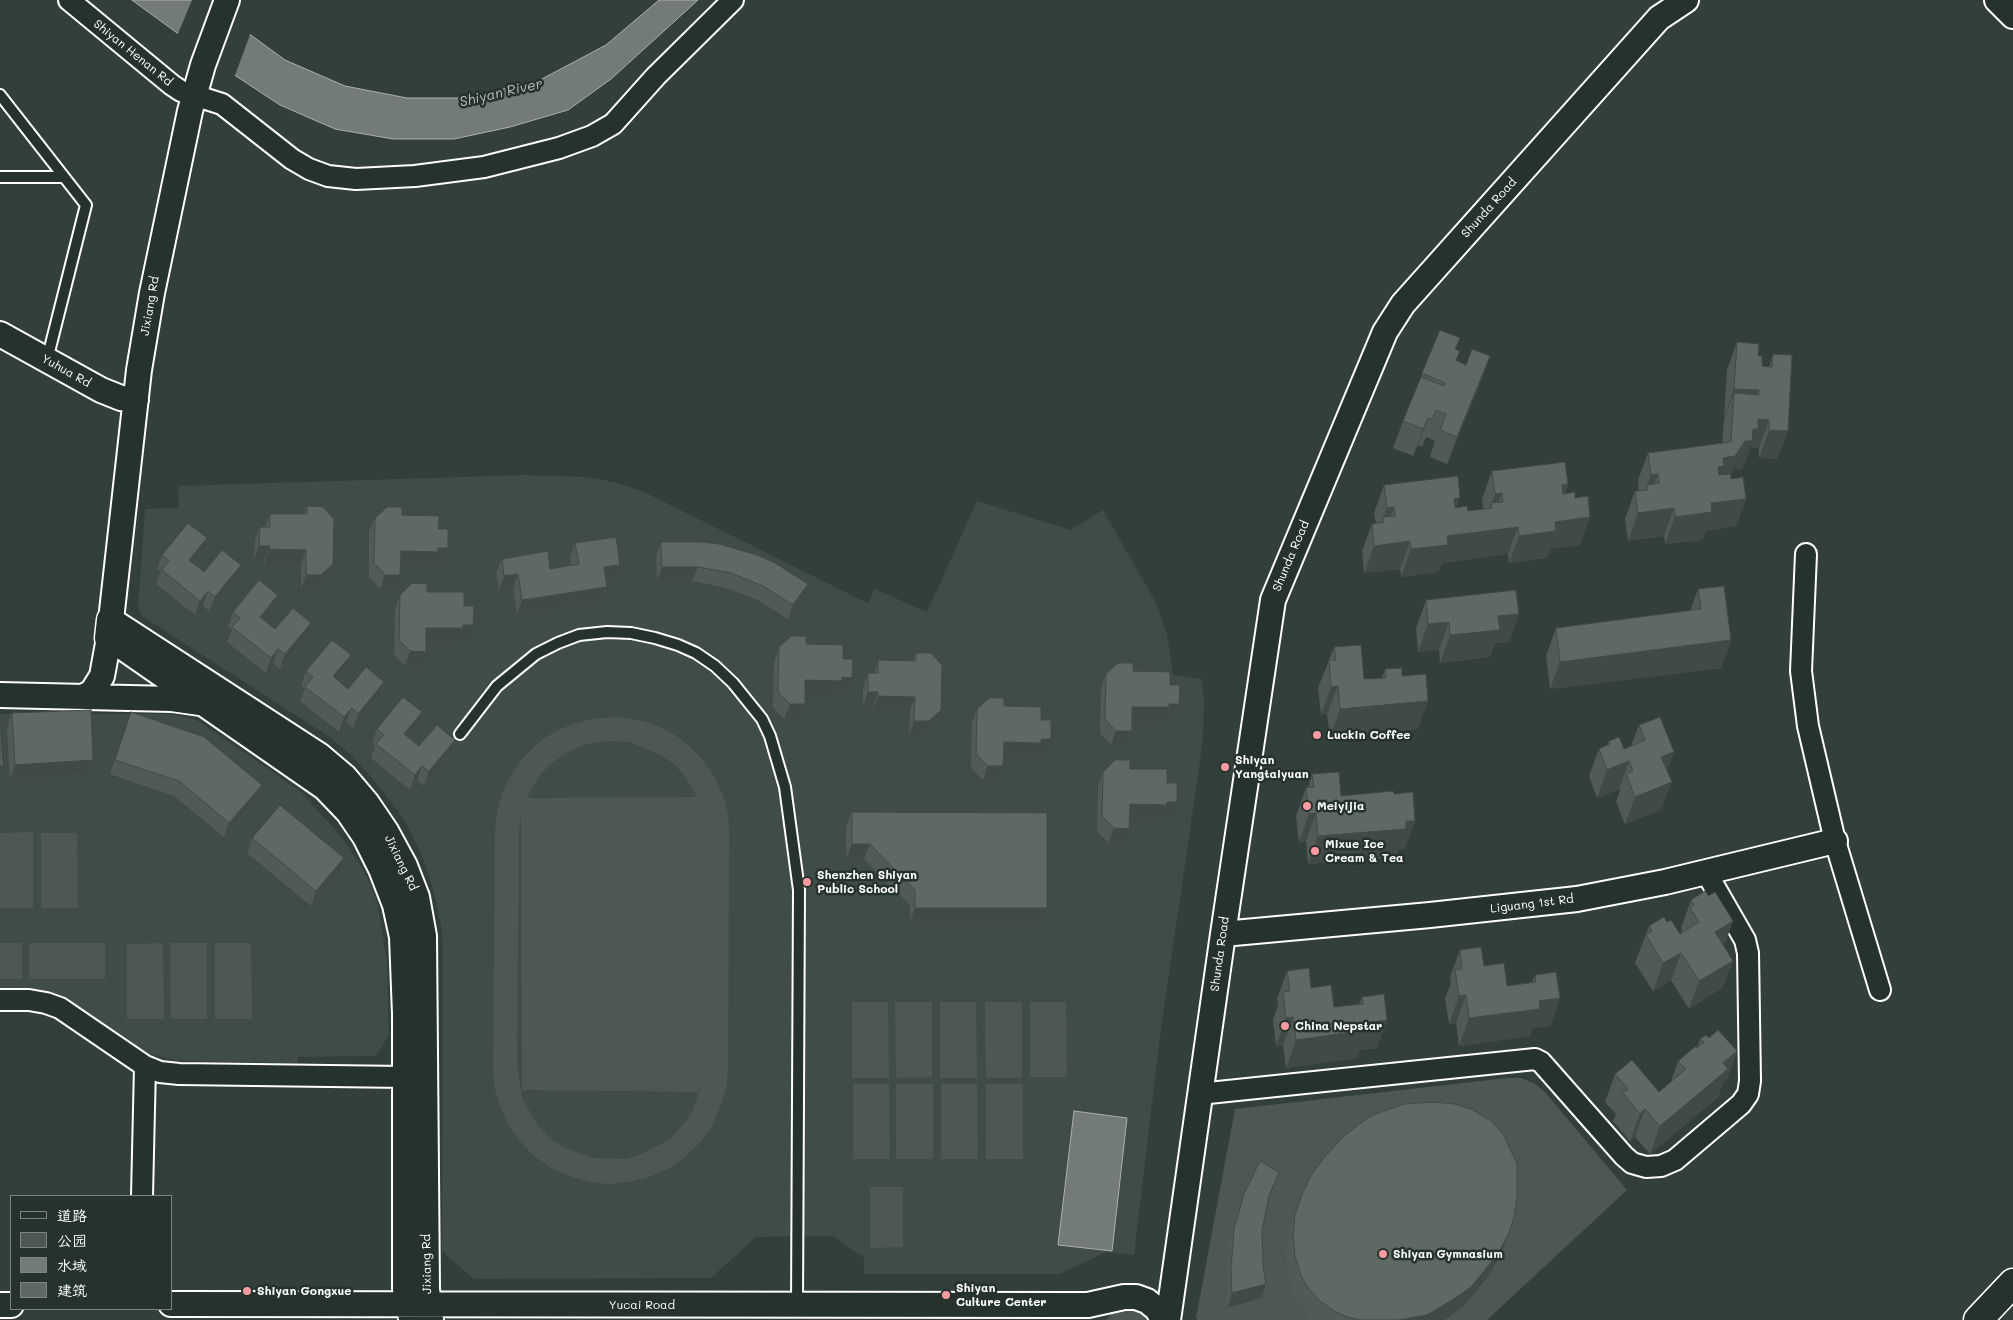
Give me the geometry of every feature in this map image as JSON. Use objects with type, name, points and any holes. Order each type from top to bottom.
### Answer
[{"type":"highway","points":[[1978,1320],[2013,1284]]},
{"type":"highway","points":[[1978,1320],[2013,1289]]},
{"type":"street","name":"Shiyan Henan Rd","points":[[69,0],[157,74],[177,88],[194,96],[222,104],[292,159],[310,169],[328,176],[356,179],[414,176],[484,166],[559,148],[592,136],[613,124],[656,76],[733,0]]},
{"type":"street","name":"Shunda Road","points":[[1179,1238],[1273,600],[1385,332],[1403,304],[1659,18],[1686,0]]},
{"type":"street","points":[[1998,0],[2013,16]]},
{"type":"street","name":"Jixiang Rd","points":[[85,696],[92,692],[102,676],[110,629],[138,370],[152,293],[194,96],[203,65],[227,2]]},
{"type":"street","name":"Yuhua Rd","points":[[0,334],[111,395],[136,400]]},
{"type":"street","points":[[1806,554],[1802,671],[1808,726],[1835,841],[1880,990]]},
{"type":"street","name":"Jixiang Rd","points":[[110,629],[207,705],[324,788],[348,812],[365,837],[381,869],[395,905],[402,937],[405,988],[406,1077],[405,1259],[419,1312]]},
{"type":"street","name":"Jixiang Rd","points":[[110,629],[325,760],[345,777],[367,803],[405,866],[417,897],[424,936],[419,1312]]},
{"type":"street","points":[[0,695],[172,698],[207,705]]},
{"type":"street","name":"Liguang 1st Rd","points":[[1223,934],[1430,916],[1577,899],[1622,891],[1835,841]]},
{"type":"street","points":[[1200,1094],[1527,1058],[1535,1059],[1541,1062],[1632,1163],[1646,1167],[1662,1166],[1675,1160],[1741,1104],[1748,1094],[1750,1081],[1748,953],[1745,940],[1706,872]]},
{"type":"street","points":[[0,1000],[29,1000],[60,1008],[144,1066],[160,1072],[179,1074],[406,1077]]},
{"type":"street","points":[[142,1195],[144,1066]]},
{"type":"street","points":[[1136,1297],[1151,1289],[1162,1279],[1175,1255],[1179,1238]]},
{"type":"street","points":[[1168,1320],[1179,1238]]},
{"type":"street","name":"Yucai Road","points":[[172,1304],[419,1312],[797,1306],[1073,1305],[1112,1300],[1124,1296],[1136,1297]]},
{"type":"street","points":[[1136,1297],[1147,1301],[1157,1309],[1163,1320]]},
{"type":"street","points":[[1094,1320],[1103,1307],[1112,1300]]},
{"type":"lane","points":[[0,94],[5,107],[86,205],[48,360]]},
{"type":"lane","points":[[0,177],[64,177]]},
{"type":"lane","points":[[460,734],[496,686],[530,659],[558,643],[572,638],[607,632],[631,633],[656,638],[696,653],[715,666],[733,683],[762,719],[770,736],[785,787],[799,890],[797,1306]]},
{"type":"shaded area","name":"Shenzhen Shiyan Public School","points":[[523,475],[585,477],[614,482],[644,492],[868,603],[875,589],[927,612],[977,501],[1071,530],[1103,510],[1156,603],[1167,634],[1173,675],[1202,679],[1204,703],[1203,737],[1160,1036],[1134,1255],[1106,1252],[1060,1274],[864,1274],[864,1258],[833,1236],[756,1237],[711,1278],[474,1279],[442,1251],[442,931],[436,900],[425,863],[412,834],[398,811],[351,755],[331,738],[142,616],[138,607],[145,509],[179,508],[178,486]]},
{"type":"shaded area","points":[[0,714],[171,714],[185,717],[196,720],[218,734],[300,791],[341,836],[361,866],[371,885],[378,906],[387,961],[389,1035],[376,1056],[298,1057],[298,1063],[178,1061],[147,1053],[52,994],[30,990],[0,990]]},
{"type":"green space","points":[[613,717],[653,724],[672,733],[688,745],[703,760],[714,776],[723,795],[728,814],[729,834],[728,1069],[726,1088],[720,1108],[712,1126],[700,1143],[668,1169],[630,1182],[609,1184],[589,1182],[569,1176],[551,1168],[534,1156],[508,1124],[494,1086],[493,1067],[495,832],[502,793],[511,775],[523,758],[537,744],[554,732],[573,724]],"holes":[[[613,741],[629,742],[659,754],[673,763],[684,775],[697,797],[527,798],[541,774],[566,753],[581,746]],[[521,814],[522,1090],[698,1092],[698,1089],[700,1089],[691,1114],[681,1127],[670,1139],[642,1154],[626,1159],[593,1158],[563,1147],[538,1126],[522,1098],[517,1066],[519,833]]]},
{"type":"green space","points":[[33,832],[33,908],[0,908],[0,833]]},
{"type":"green space","points":[[41,833],[77,833],[78,908],[41,908]]},
{"type":"green space","points":[[0,943],[22,943],[22,979],[0,979]]},
{"type":"green space","points":[[29,943],[105,943],[105,979],[29,979]]},
{"type":"green space","points":[[163,943],[164,1019],[127,1019],[127,944]]},
{"type":"green space","points":[[170,943],[207,943],[207,1019],[171,1019]]},
{"type":"green space","points":[[215,943],[251,943],[252,1019],[215,1019]]},
{"type":"green space","points":[[852,1002],[888,1002],[889,1078],[852,1078]]},
{"type":"green space","points":[[895,1002],[932,1002],[932,1077],[896,1078]]},
{"type":"green space","points":[[940,1002],[976,1002],[977,1078],[940,1078]]},
{"type":"green space","points":[[985,1002],[1022,1002],[1022,1078],[986,1078]]},
{"type":"green space","points":[[1030,1002],[1066,1002],[1067,1077],[1030,1077]]},
{"type":"green space","name":"Shiyan Gymnasium","points":[[1507,1078],[1521,1078],[1535,1084],[1544,1091],[1627,1190],[1487,1320],[1198,1320],[1196,1318],[1235,1109]]},
{"type":"green space","points":[[853,1084],[889,1084],[890,1159],[853,1159]]},
{"type":"green space","points":[[896,1084],[933,1084],[933,1159],[896,1159]]},
{"type":"green space","points":[[941,1084],[977,1084],[978,1159],[941,1159]]},
{"type":"green space","points":[[986,1084],[1023,1084],[1023,1159],[986,1159]]},
{"type":"green space","points":[[870,1187],[903,1187],[903,1247],[870,1248]]},
{"type":"green space","points":[[1124,1307],[1141,1310],[1152,1320],[1106,1320],[1115,1310]]},
{"type":"water","name":"Shiyan River","points":[[132,0],[203,0],[285,60],[345,86],[407,98],[467,98],[540,80],[606,45],[659,0],[698,0],[611,79],[568,110],[510,127],[454,139],[393,139],[335,129],[280,105],[236,76]]},
{"type":"water","points":[[1074,1111],[1127,1118],[1112,1251],[1058,1245]]},
{"type":"pier","points":[[192,0],[208,0],[251,32],[234,78],[177,36]]},
{"type":"building","points":[[1440,330],[1460,338],[1455,349],[1460,351],[1456,360],[1466,365],[1472,349],[1490,356],[1457,437],[1440,430],[1446,414],[1436,410],[1432,419],[1428,418],[1423,429],[1403,421],[1421,377],[1444,386],[1445,383],[1422,373]]},
{"type":"building","points":[[1737,342],[1759,344],[1758,356],[1762,356],[1762,366],[1772,367],[1773,354],[1792,355],[1788,431],[1769,430],[1769,420],[1758,419],[1758,429],[1753,429],[1752,441],[1745,441],[1735,456],[1723,458],[1724,466],[1718,467],[1719,475],[1731,474],[1731,479],[1743,477],[1746,499],[1711,503],[1712,512],[1675,517],[1674,508],[1638,513],[1635,491],[1648,490],[1647,485],[1659,483],[1658,474],[1651,475],[1648,453],[1731,442],[1734,393],[1759,395],[1759,390],[1734,389]]},
{"type":"building","points":[[1565,462],[1568,484],[1562,485],[1563,494],[1575,492],[1575,498],[1588,496],[1590,517],[1555,522],[1556,531],[1519,536],[1518,527],[1447,536],[1448,545],[1411,549],[1410,541],[1374,546],[1372,524],[1384,522],[1383,517],[1395,516],[1394,507],[1387,508],[1384,485],[1458,476],[1460,498],[1454,499],[1455,508],[1467,506],[1468,511],[1492,508],[1491,503],[1503,502],[1502,493],[1495,494],[1492,471]]},
{"type":"building","points":[[307,506],[323,507],[334,519],[333,564],[321,575],[306,575],[306,550],[269,549],[270,546],[259,546],[260,527],[270,527],[270,514],[307,514]]},
{"type":"building","points":[[387,507],[402,507],[402,515],[439,516],[438,529],[448,529],[448,548],[438,548],[438,552],[401,551],[400,575],[385,575],[374,563],[375,518]]},
{"type":"building","points":[[188,523],[207,538],[189,560],[204,572],[222,550],[241,565],[215,597],[208,591],[200,601],[162,570],[169,560],[162,555]]},
{"type":"building","points":[[616,537],[620,565],[604,567],[607,587],[522,600],[518,574],[504,576],[502,559],[548,551],[550,569],[579,564],[575,543]]},
{"type":"building","points":[[661,542],[719,544],[757,555],[775,563],[808,584],[793,605],[763,586],[731,573],[698,567],[662,567]]},
{"type":"building","points":[[259,580],[278,595],[260,617],[275,629],[293,608],[311,623],[285,654],[278,649],[271,658],[232,627],[240,618],[233,612]]},
{"type":"building","points":[[412,583],[427,584],[427,592],[464,592],[464,606],[474,606],[473,625],[463,625],[463,628],[426,628],[426,652],[410,651],[399,640],[400,595]]},
{"type":"building","points":[[1724,586],[1731,640],[1560,662],[1556,628],[1701,609],[1698,589]]},
{"type":"building","points":[[1516,590],[1519,614],[1498,616],[1500,630],[1450,635],[1449,622],[1428,624],[1426,600]]},
{"type":"building","points":[[791,636],[806,636],[806,644],[843,645],[843,659],[853,659],[852,678],[842,677],[842,681],[805,680],[805,704],[790,704],[778,692],[779,647]]},
{"type":"building","points":[[332,640],[351,655],[333,676],[348,689],[366,667],[384,682],[358,714],[352,708],[344,717],[305,687],[313,677],[306,671]]},
{"type":"building","points":[[1361,645],[1364,679],[1386,678],[1385,669],[1402,668],[1402,676],[1426,674],[1428,701],[1340,709],[1338,686],[1331,687],[1329,660],[1336,660],[1334,647]]},
{"type":"building","points":[[916,653],[931,653],[942,665],[941,710],[929,721],[914,721],[915,697],[878,696],[878,692],[868,692],[868,673],[878,673],[878,660],[916,661]]},
{"type":"building","points":[[1118,663],[1133,663],[1133,671],[1170,672],[1170,685],[1180,685],[1179,704],[1169,704],[1169,707],[1132,707],[1132,731],[1116,731],[1105,719],[1106,674]]},
{"type":"building","points":[[403,697],[422,712],[404,734],[419,746],[437,725],[455,740],[429,771],[422,766],[415,775],[376,744],[384,735],[377,729]]},
{"type":"building","points":[[989,698],[1004,698],[1004,706],[1041,707],[1041,720],[1051,720],[1051,739],[1041,739],[1041,743],[1004,742],[1003,766],[988,766],[976,754],[977,709]]},
{"type":"building","points":[[91,710],[93,760],[15,765],[12,713]]},
{"type":"building","points":[[131,712],[204,737],[262,785],[229,823],[179,781],[115,760]]},
{"type":"building","points":[[0,715],[3,766],[0,766]]},
{"type":"building","points":[[1660,717],[1674,752],[1661,757],[1672,782],[1635,797],[1626,774],[1633,771],[1629,761],[1607,770],[1599,749],[1610,744],[1609,741],[1619,737],[1624,749],[1645,740],[1639,725]]},
{"type":"building","points":[[1115,760],[1130,760],[1130,769],[1167,769],[1167,783],[1177,783],[1177,802],[1167,802],[1166,805],[1130,804],[1129,829],[1114,828],[1102,816],[1103,772]]},
{"type":"building","points":[[1339,772],[1341,796],[1393,791],[1394,794],[1413,792],[1415,821],[1406,821],[1406,829],[1318,836],[1316,813],[1309,814],[1306,788],[1314,787],[1312,774]]},
{"type":"building","points":[[280,805],[344,858],[316,891],[252,838]]},
{"type":"building","points":[[852,812],[1047,813],[1047,908],[915,908],[915,890],[870,844],[852,844]]},
{"type":"building","points":[[1705,891],[1708,896],[1715,892],[1733,921],[1715,932],[1733,961],[1699,981],[1681,953],[1663,963],[1646,935],[1652,931],[1649,926],[1664,917],[1667,922],[1671,920],[1680,934],[1699,922],[1690,908],[1694,905],[1691,900]]},
{"type":"building","points":[[1481,947],[1484,966],[1504,963],[1507,986],[1536,982],[1535,975],[1556,972],[1560,998],[1539,1001],[1540,1009],[1469,1018],[1466,995],[1459,996],[1455,970],[1462,969],[1460,950]]},
{"type":"building","points":[[1309,968],[1311,988],[1331,985],[1334,1007],[1363,1004],[1362,997],[1384,994],[1387,1020],[1366,1023],[1367,1030],[1296,1040],[1293,1017],[1286,1018],[1283,992],[1290,991],[1287,971]]},
{"type":"building","points":[[1718,1030],[1737,1051],[1723,1063],[1728,1069],[1660,1126],[1645,1109],[1640,1114],[1623,1093],[1628,1089],[1615,1074],[1632,1060],[1659,1092],[1686,1069],[1678,1061],[1704,1042],[1700,1039],[1706,1035],[1709,1038]]},
{"type":"building","points":[[1433,1102],[1455,1104],[1473,1110],[1491,1121],[1503,1134],[1517,1164],[1517,1197],[1514,1217],[1508,1235],[1497,1255],[1471,1287],[1427,1315],[1398,1320],[1360,1320],[1347,1317],[1320,1301],[1301,1276],[1295,1256],[1293,1235],[1295,1215],[1301,1197],[1310,1177],[1323,1159],[1342,1138],[1358,1125],[1373,1115],[1404,1104]]},
{"type":"building","points":[[1260,1161],[1279,1172],[1269,1196],[1262,1230],[1263,1266],[1266,1284],[1232,1293],[1231,1269],[1234,1229],[1244,1194]]},
{"type":"place","name":"Luckin Coffee","points":[[1317,735]]},
{"type":"place","name":"Shiyan Yangtaiyuan","points":[[1225,767]]},
{"type":"place","name":"Meiyijia","points":[[1307,806]]},
{"type":"place","name":"Mixue Ice Cream & Tea","points":[[1315,851]]},
{"type":"place","name":"Shenzhen Shiyan Public School","points":[[807,882]]},
{"type":"place","name":"China Nepstar","points":[[1285,1026]]},
{"type":"place","name":"Shiyan Gymnasium","points":[[1383,1254]]},
{"type":"place","name":"Shiyan Gongxue","points":[[247,1291]]},
{"type":"place","name":"Shiyan Culture Center","points":[[946,1295]]}]
